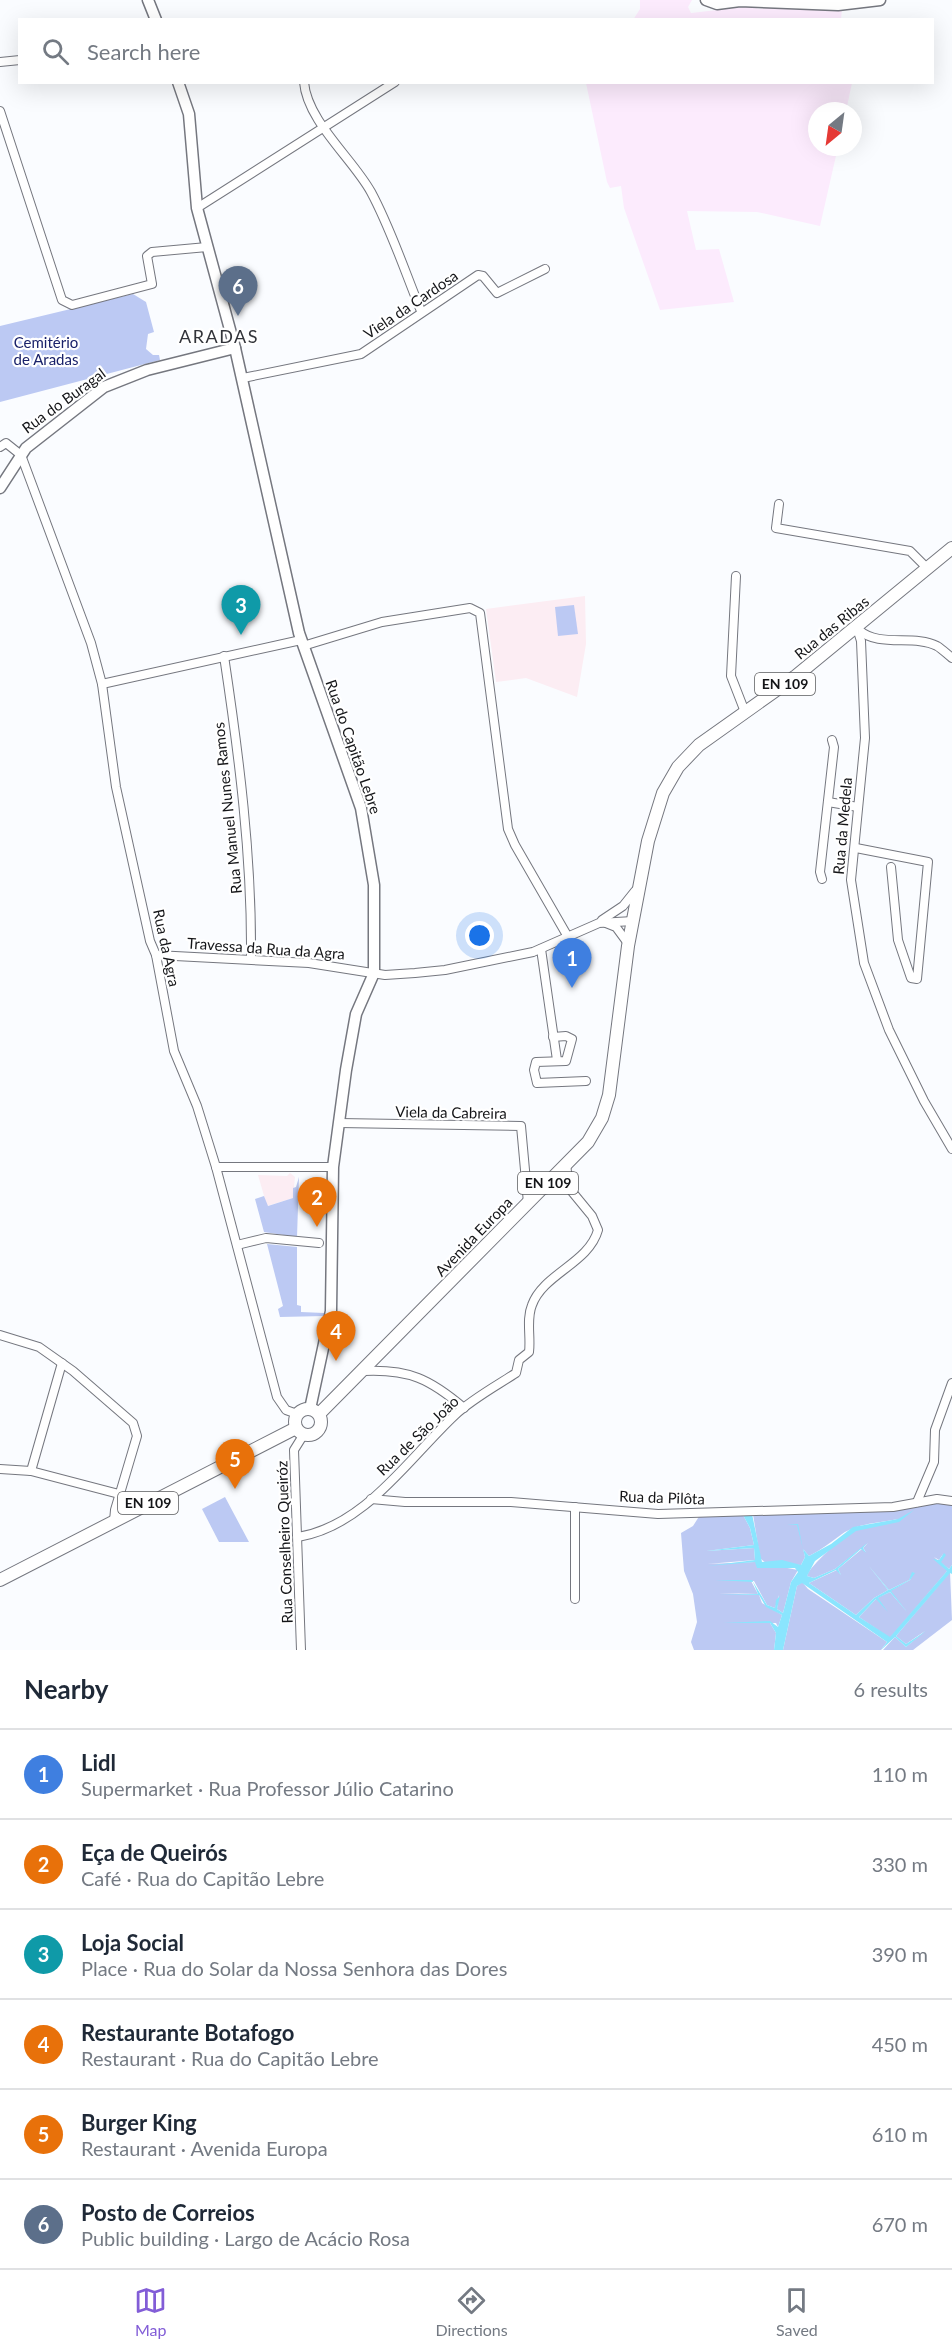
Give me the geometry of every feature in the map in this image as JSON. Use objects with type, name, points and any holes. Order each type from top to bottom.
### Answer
[{"type":"main road","points":[[148,0],[153,18]]},
{"type":"main road","points":[[706,0],[717,4],[736,1],[838,5],[880,0]]},
{"type":"main road","name":"Rua do Capitão Lebre","points":[[179,84],[189,114],[197,208],[243,378],[302,643],[361,808],[374,885],[374,973],[356,1014],[339,1123],[333,1167],[332,1311],[314,1411]]},
{"type":"main road","name":"Rua do Buragal","points":[[0,488],[21,454],[37,438],[104,387],[147,370],[235,348]]},
{"type":"main road","name":"Rua das Ribas","points":[[641,882],[648,841],[663,793],[678,767],[699,745],[857,628],[952,548]]},
{"type":"main road","name":"Avenida Europa","points":[[297,1414],[314,1411],[364,1371],[588,1142],[602,1118],[609,1095],[628,946],[641,882]]},
{"type":"main road","name":"Avenida Europa","points":[[0,1580],[114,1521],[300,1431],[312,1434],[318,1430],[321,1422],[314,1411]]},
{"type":"main road","points":[[297,1414],[294,1421],[300,1431]]},
{"type":"street","points":[[153,18],[154,0]]},
{"type":"street","points":[[0,62],[18,60]]},
{"type":"street","points":[[304,84],[305,91],[325,128],[371,192],[422,311]]},
{"type":"street","points":[[197,208],[392,84]]},
{"type":"street","points":[[0,111],[62,300],[67,304],[72,305],[152,284],[147,256],[152,252],[207,247]]},
{"type":"street","name":"Viela da Cardosa","points":[[243,378],[361,354],[478,275],[483,276],[497,293],[545,269]]},
{"type":"street","points":[[2,442],[21,454]]},
{"type":"street","name":"Rua da Agra","points":[[21,454],[91,643],[102,684],[116,787],[150,941],[156,955],[174,1051],[197,1106],[216,1167],[277,1397],[286,1410],[297,1414]]},
{"type":"street","points":[[14,466],[29,477]]},
{"type":"street","points":[[779,504],[776,528],[910,551],[928,568]]},
{"type":"street","points":[[736,576],[731,676],[745,712]]},
{"type":"street","points":[[102,684],[224,656],[302,643],[407,617],[470,608],[480,613],[508,829],[514,846],[568,937]]},
{"type":"street","points":[[857,628],[866,637],[931,644],[952,658]]},
{"type":"street","name":"Rua da Medela","points":[[857,628],[861,641],[865,738],[856,848],[851,880],[864,963],[889,1030],[924,1101],[952,1149]]},
{"type":"street","name":"Rua Manuel Nunes Ramos","points":[[224,656],[247,847],[251,958]]},
{"type":"street","points":[[822,879],[820,872],[832,740]]},
{"type":"street","points":[[828,802],[858,807]]},
{"type":"street","points":[[856,848],[928,862],[917,978],[911,978],[898,940],[891,867]]},
{"type":"street","points":[[599,923],[632,898],[641,882]]},
{"type":"street","points":[[615,912],[633,921]]},
{"type":"street","points":[[599,923],[633,921]]},
{"type":"street","points":[[599,923],[616,927],[624,934],[628,946]]},
{"type":"street","name":"Travessa da Rua da Agra","points":[[156,955],[251,958],[345,967],[385,975],[445,970],[541,949],[599,923]]},
{"type":"street","points":[[541,949],[557,1060]]},
{"type":"street","points":[[903,954],[911,955],[919,951]]},
{"type":"street","points":[[553,1037],[566,1036],[572,1039],[566,1061],[536,1062],[534,1070],[537,1083],[586,1081]]},
{"type":"street","name":"Viela da Cabreira","points":[[339,1123],[521,1126],[528,1203]]},
{"type":"street","points":[[538,1193],[552,1187],[569,1188],[566,1164]]},
{"type":"street","points":[[216,1167],[333,1167]]},
{"type":"street","name":"Rua de São João","points":[[298,1538],[317,1534],[339,1525],[371,1499],[464,1407],[516,1373],[519,1360],[529,1352],[532,1305],[539,1294],[596,1238],[598,1230],[592,1216],[569,1188]]},
{"type":"street","points":[[237,1245],[266,1238],[319,1243]]},
{"type":"street","points":[[0,1335],[39,1347],[62,1363],[133,1423],[137,1429],[114,1521]]},
{"type":"street","points":[[31,1471],[62,1363]]},
{"type":"street","points":[[364,1371],[385,1370],[422,1378],[464,1407]]},
{"type":"street","points":[[917,1502],[934,1462],[935,1430],[952,1383]]},
{"type":"street","name":"Rua Conselheiro Queiróz","points":[[300,1431],[294,1450],[301,1650]]},
{"type":"street","points":[[0,1469],[31,1471],[119,1494]]},
{"type":"street","name":"Rua da Pilôta","points":[[371,1499],[405,1502],[501,1502],[686,1514],[893,1507],[937,1499],[952,1501]]},
{"type":"street","points":[[575,1507],[575,1599]]},
{"type":"shaded area","points":[[640,0],[692,0],[688,7],[691,13],[753,6],[758,9],[779,6],[842,9],[841,18],[634,18],[640,9]]},
{"type":"shaded area","points":[[586,84],[852,84],[848,102],[808,102],[808,156],[836,156],[820,226],[757,212],[687,211],[696,250],[719,249],[734,302],[660,310],[624,208],[621,186],[610,188]]},
{"type":"shaded area","points":[[585,596],[586,644],[577,697],[526,678],[496,682],[486,609]]},
{"type":"shaded area","points":[[290,1173],[295,1177],[293,1198],[267,1206],[258,1175],[287,1176]]},
{"type":"shaded area","points":[[914,1510],[899,1522],[856,1531],[815,1561],[807,1576],[814,1578],[835,1569],[867,1543],[863,1548],[866,1553],[861,1549],[838,1569],[841,1575],[836,1570],[809,1583],[856,1615],[874,1598],[888,1590],[868,1565],[889,1590],[909,1580],[912,1572],[915,1573],[910,1580],[891,1591],[908,1613],[890,1592],[878,1598],[888,1612],[876,1599],[859,1617],[890,1637],[947,1571],[933,1559],[939,1560],[944,1553],[946,1555],[941,1562],[949,1569],[952,1565],[952,1574],[950,1573],[896,1636],[906,1644],[926,1631],[906,1647],[895,1637],[881,1650],[887,1642],[802,1583],[797,1586],[783,1650],[774,1650],[776,1633],[770,1623],[723,1623],[770,1621],[778,1627],[782,1615],[766,1607],[759,1595],[719,1594],[758,1594],[753,1582],[715,1580],[752,1580],[767,1605],[775,1608],[776,1600],[780,1596],[777,1609],[783,1613],[791,1582],[798,1572],[795,1568],[757,1568],[755,1562],[707,1566],[755,1560],[754,1548],[706,1551],[754,1545],[750,1528],[742,1513],[752,1514],[762,1562],[782,1560],[801,1565],[805,1557],[803,1549],[809,1556],[831,1544],[853,1527],[898,1519]]},
{"type":"green space","name":"Cemitério de Aradas","points":[[133,294],[146,302],[154,332],[148,334],[146,349],[153,355],[159,355],[160,360],[0,402],[0,326]]},
{"type":"green space","points":[[574,605],[578,634],[558,636],[555,607]]},
{"type":"green space","points":[[299,1177],[297,1237],[264,1232],[255,1199],[264,1196],[268,1206],[293,1198],[293,1188],[296,1187]]},
{"type":"green space","points":[[267,1244],[297,1247],[297,1305],[301,1306],[301,1312],[324,1313],[325,1316],[280,1317],[278,1309],[283,1306]]},
{"type":"green space","points":[[225,1497],[249,1542],[219,1542],[202,1509]]},
{"type":"green space","points":[[952,1504],[952,1565],[949,1569],[940,1562],[943,1554],[939,1560],[934,1557],[948,1570],[890,1638],[859,1617],[877,1598],[890,1592],[908,1613],[890,1591],[910,1580],[914,1572],[909,1580],[889,1590],[868,1565],[888,1590],[874,1598],[856,1615],[809,1583],[837,1570],[841,1575],[838,1569],[862,1549],[866,1552],[863,1548],[868,1543],[835,1569],[814,1578],[807,1576],[821,1558],[851,1533],[861,1528],[898,1519],[848,1530],[809,1556],[803,1549],[805,1557],[801,1565],[767,1564],[760,1558],[753,1514]]},
{"type":"green space","points":[[742,1513],[750,1528],[754,1545],[706,1551],[754,1548],[755,1560],[707,1564],[755,1562],[798,1570],[791,1582],[783,1613],[777,1609],[779,1595],[775,1608],[767,1605],[754,1581],[751,1581],[758,1594],[718,1593],[759,1595],[762,1603],[782,1615],[778,1627],[776,1623],[770,1623],[776,1633],[774,1650],[694,1650],[691,1642],[697,1622],[693,1594],[684,1571],[681,1533],[693,1526],[700,1515]]},
{"type":"green space","points":[[950,1572],[952,1620],[913,1650],[883,1650],[895,1637],[906,1647],[925,1631],[906,1644],[896,1636]]},
{"type":"green space","points":[[802,1582],[808,1589],[887,1642],[881,1650],[783,1650],[797,1586]]},
{"type":"place","name":"Posto de Correios","points":[[238,316]]},
{"type":"place","name":"Loja Social","points":[[241,635]]},
{"type":"place","name":"Lidl","points":[[572,988]]},
{"type":"place","name":"Eça de Queirós","points":[[317,1227]]},
{"type":"place","name":"Restaurante Botafogo","points":[[336,1361]]},
{"type":"place","name":"Burger King","points":[[235,1489]]},
{"type":"district","name":"ARADAS","points":[[219,337]]}]
